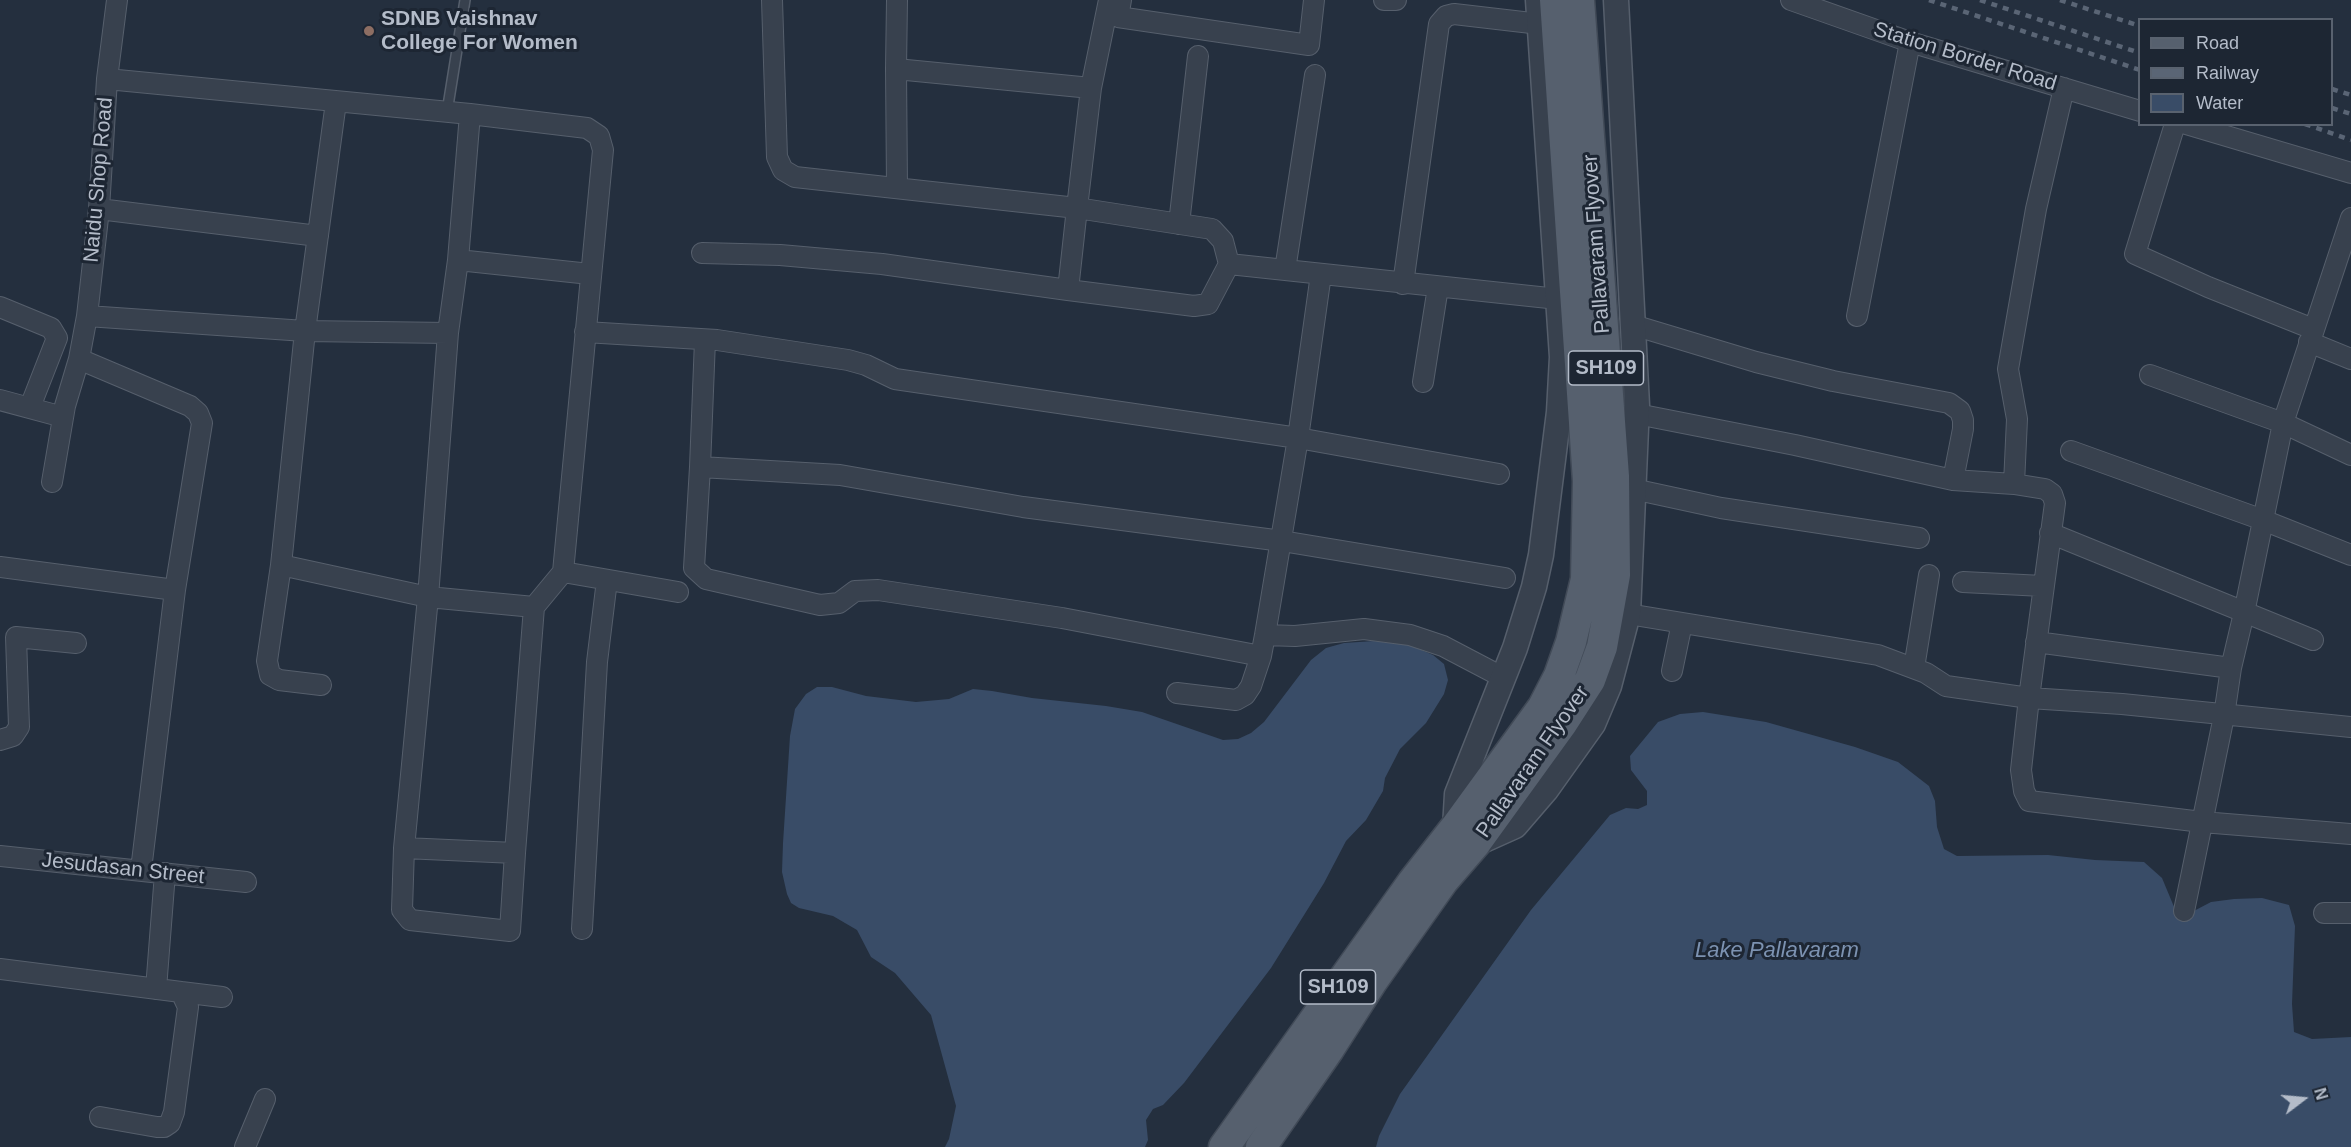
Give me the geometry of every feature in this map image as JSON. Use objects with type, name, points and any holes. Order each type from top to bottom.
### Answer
[{"type":"main road","name":"Pallavaram Flyover","points":[[1465,836],[1552,716],[1590,680],[1602,647],[1615,575],[1614,476],[1579,0]]},
{"type":"main road","name":"Pallavaram Flyover","points":[[1547,12],[1588,481],[1586,579],[1571,642],[1559,676],[1552,716]]},
{"type":"main road","name":"SH109","points":[[1224,1147],[1412,883],[1465,836]]},
{"type":"main road","name":"SH109","points":[[1260,1147],[1436,890],[1465,836]]},
{"type":"street","name":"Naidu Shop Road","points":[[52,482],[63,417],[86,323],[99,209],[107,79],[117,0]]},
{"type":"street","points":[[702,252],[780,255],[882,264],[1194,306],[1208,304],[1229,264],[1223,241],[1212,229],[1077,208],[795,177],[783,170],[777,157],[772,0]]},
{"type":"street","points":[[897,0],[897,187]]},
{"type":"street","points":[[1068,290],[1091,88],[1109,0]]},
{"type":"street","points":[[1120,0],[1118,17],[1310,45],[1314,0]]},
{"type":"street","points":[[1384,0],[1396,0]]},
{"type":"street","points":[[1538,0],[1547,12],[1562,357],[1559,412],[1541,555],[1515,648],[1457,794],[1465,836],[1515,826],[1546,790],[1593,724],[1609,686],[1628,614],[1637,414],[1616,0]]},
{"type":"street","name":"Station Border Road","points":[[1791,0],[1910,42],[2138,111]]},
{"type":"street","points":[[1403,284],[1438,24],[1446,16],[1454,14],[1547,12]]},
{"type":"street","points":[[1857,316],[1910,42]]},
{"type":"street","points":[[1179,224],[1198,56]]},
{"type":"street","points":[[896,69],[1091,88]]},
{"type":"street","points":[[1285,270],[1315,75]]},
{"type":"street","points":[[107,79],[470,114],[586,128],[599,136],[603,150],[562,572],[534,607],[510,932],[410,920],[402,910],[404,848],[428,597],[448,333],[458,260],[470,114]]},
{"type":"street","points":[[2014,484],[2018,419],[2008,369],[2036,210],[2064,88]]},
{"type":"street","points":[[321,685],[279,680],[270,675],[267,661],[281,566],[305,331],[336,102]]},
{"type":"street","points":[[2174,126],[2135,254],[2311,335],[2351,359]]},
{"type":"street","points":[[2193,126],[2351,174]]},
{"type":"street","points":[[99,209],[318,236]]},
{"type":"street","points":[[2184,911],[2231,669],[2283,423],[2351,218]]},
{"type":"street","points":[[458,260],[590,274]]},
{"type":"street","points":[[1229,264],[1558,299]]},
{"type":"street","points":[[1177,693],[1236,700],[1245,695],[1251,686],[1261,656],[1282,540],[1321,274]]},
{"type":"street","points":[[1423,382],[1438,288]]},
{"type":"street","points":[[0,307],[51,328],[57,338],[37,410]]},
{"type":"street","points":[[86,323],[305,331],[448,333]]},
{"type":"street","points":[[1633,325],[1756,362],[1833,381],[1949,403],[1960,411],[1964,429],[1953,480]]},
{"type":"street","points":[[585,332],[705,340],[848,360],[866,365],[895,379],[1298,438],[1499,474]]},
{"type":"street","points":[[705,340],[694,568],[706,579],[820,605],[839,603],[855,591],[878,590],[1062,618],[1261,656]]},
{"type":"street","points":[[80,355],[190,406],[198,413],[202,423],[175,590],[141,870]]},
{"type":"street","points":[[2150,375],[2283,423],[2351,455]]},
{"type":"street","points":[[44,387],[69,393]]},
{"type":"street","points":[[0,400],[63,417]]},
{"type":"street","points":[[1637,414],[1795,445],[1953,480],[2014,484],[2045,489],[2052,495],[2055,503],[2049,533],[2021,770],[2024,791],[2029,801],[2202,822],[2351,834]]},
{"type":"street","points":[[2072,451],[2263,520],[2351,555]]},
{"type":"street","points":[[700,467],[840,475],[1023,507],[1282,540],[1505,578]]},
{"type":"street","points":[[1633,489],[1721,508],[1919,538]]},
{"type":"street","points":[[2049,533],[2244,614],[2313,640]]},
{"type":"street","points":[[281,566],[428,597],[534,607]]},
{"type":"street","points":[[0,567],[175,590]]},
{"type":"street","points":[[562,572],[678,592]]},
{"type":"street","points":[[1914,668],[1929,575]]},
{"type":"street","points":[[582,928],[597,663],[606,580]]},
{"type":"street","points":[[1963,582],[2043,586]]},
{"type":"street","points":[[1628,614],[1878,655],[1914,668],[1946,686],[2028,698],[2122,704],[2223,716],[2351,727]]},
{"type":"street","points":[[1672,671],[1682,623]]},
{"type":"street","points":[[1265,635],[1295,636],[1364,629],[1410,635],[1443,646],[1504,678]]},
{"type":"street","points":[[0,740],[13,736],[18,727],[16,638],[76,643]]},
{"type":"street","points":[[2036,642],[2231,669]]},
{"type":"street","points":[[404,848],[515,854]]},
{"type":"street","name":"Jesudasan Street","points":[[0,856],[246,882]]},
{"type":"street","points":[[156,989],[165,873]]},
{"type":"street","points":[[2324,913],[2351,913]]},
{"type":"street","points":[[0,969],[222,997]]},
{"type":"street","points":[[100,1117],[157,1127],[164,1127],[170,1123],[174,1112],[188,1007],[181,992]]},
{"type":"street","points":[[245,1147],[265,1099]]},
{"type":"lane","points":[[447,112],[465,0]]},
{"type":"water","points":[[1374,641],[1410,645],[1433,655],[1444,664],[1448,680],[1444,694],[1426,723],[1400,749],[1385,778],[1383,791],[1366,820],[1346,841],[1324,883],[1271,968],[1184,1083],[1163,1105],[1153,1109],[1146,1120],[1148,1140],[1145,1147],[945,1147],[956,1106],[931,1015],[895,973],[871,957],[857,930],[833,916],[799,908],[791,903],[787,894],[782,872],[790,736],[795,709],[806,694],[817,687],[832,687],[866,696],[916,702],[949,699],[973,689],[1142,712],[1223,740],[1238,739],[1251,733],[1264,722],[1311,660],[1326,648],[1344,643]]},
{"type":"water","name":"Lake Pallavaram","points":[[1703,712],[1766,722],[1855,747],[1898,762],[1929,786],[1935,801],[1937,827],[1944,849],[1957,856],[2048,855],[2144,862],[2162,878],[2177,914],[2190,913],[2211,902],[2234,899],[2262,898],[2289,905],[2295,926],[2292,1004],[2294,1032],[2312,1039],[2351,1037],[2351,1147],[1376,1147],[1379,1136],[1400,1094],[1531,910],[1610,815],[1626,808],[1638,809],[1647,805],[1647,791],[1631,770],[1630,756],[1658,722],[1680,714]]},
{"type":"railway","points":[[1929,0],[2138,69]]},
{"type":"railway","points":[[1980,0],[2138,52]]},
{"type":"railway","points":[[2060,0],[2138,25]]},
{"type":"railway","points":[[2333,89],[2351,95]]},
{"type":"railway","points":[[2333,108],[2351,114]]},
{"type":"railway","points":[[2311,126],[2351,140]]},
{"type":"place","name":"SDNB Vaishnav College For Women","points":[[369,31]]}]
